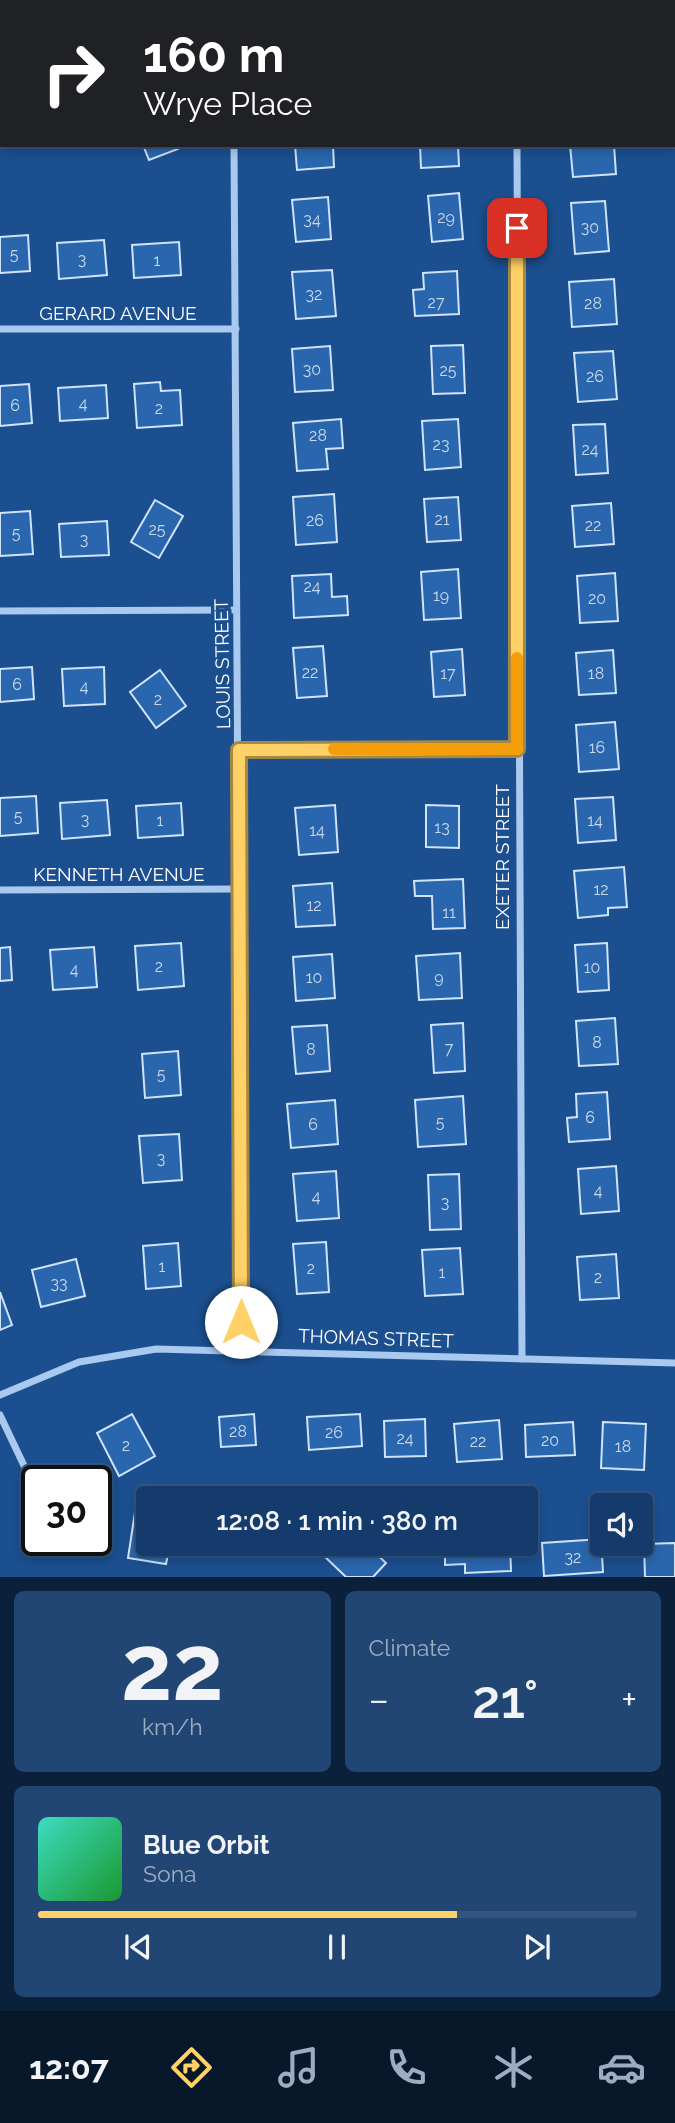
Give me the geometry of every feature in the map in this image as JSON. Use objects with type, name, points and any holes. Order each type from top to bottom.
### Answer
[{"type":"street","name":"LOUIS STREET","points":[[234,147],[241,1350]]},
{"type":"street","name":"EXETER STREET","points":[[517,147],[517,749],[522,1359]]},
{"type":"street","name":"GERARD AVENUE","points":[[0,329],[236,329]]},
{"type":"street","points":[[0,611],[236,610]]},
{"type":"street","points":[[239,750],[517,749]]},
{"type":"street","name":"KENNETH AVENUE","points":[[0,890],[238,889]]},
{"type":"street","name":"THOMAS STREET","points":[[0,1395],[64,1366],[121,1353],[165,1348],[675,1363]]},
{"type":"street","points":[[0,1415],[24,1465]]},
{"type":"building","points":[[144,147],[178,147],[178,149],[149,160]]},
{"type":"building","points":[[295,147],[333,147],[334,167],[297,170]]},
{"type":"building","points":[[420,147],[458,147],[459,166],[421,168]]},
{"type":"building","points":[[570,147],[614,147],[616,174],[573,177]]},
{"type":"building","points":[[459,193],[463,239],[432,242],[428,196]]},
{"type":"building","points":[[328,197],[331,239],[296,242],[292,200]]},
{"type":"building","points":[[605,201],[609,251],[575,254],[571,203]]},
{"type":"building","points":[[28,235],[30,271],[0,273],[0,237]]},
{"type":"building","points":[[104,240],[107,275],[59,279],[57,243]]},
{"type":"building","points":[[179,242],[181,275],[134,278],[132,245]]},
{"type":"building","points":[[332,270],[336,316],[296,319],[292,272]]},
{"type":"building","points":[[457,271],[459,314],[415,316],[413,290],[424,289],[423,273]]},
{"type":"building","points":[[614,279],[617,324],[572,327],[569,282]]},
{"type":"building","points":[[463,345],[465,393],[433,394],[431,346]]},
{"type":"building","points":[[330,346],[333,390],[295,392],[292,349]]},
{"type":"building","points":[[613,351],[617,399],[578,402],[574,353]]},
{"type":"building","points":[[160,382],[161,391],[180,390],[182,425],[137,428],[134,384]]},
{"type":"building","points":[[29,384],[32,423],[0,426],[0,386]]},
{"type":"building","points":[[106,385],[108,418],[60,421],[58,388]]},
{"type":"building","points":[[341,419],[343,448],[326,449],[328,469],[297,471],[293,423]]},
{"type":"building","points":[[458,419],[461,467],[425,470],[422,421]]},
{"type":"building","points":[[605,424],[608,473],[576,475],[573,425]]},
{"type":"building","points":[[334,494],[337,542],[296,545],[293,497]]},
{"type":"building","points":[[458,497],[461,540],[427,542],[424,499]]},
{"type":"building","points":[[155,500],[183,516],[159,558],[131,542]]},
{"type":"building","points":[[611,503],[614,544],[575,547],[572,506]]},
{"type":"building","points":[[30,511],[33,554],[0,556],[0,513]]},
{"type":"building","points":[[107,521],[109,555],[61,557],[59,524]]},
{"type":"building","points":[[458,569],[461,618],[424,620],[421,572]]},
{"type":"building","points":[[615,573],[618,621],[580,623],[577,576]]},
{"type":"building","points":[[331,574],[332,597],[347,596],[348,615],[294,618],[292,576]]},
{"type":"building","points":[[323,646],[327,696],[297,698],[293,648]]},
{"type":"building","points":[[462,649],[465,695],[434,697],[431,652]]},
{"type":"building","points":[[613,650],[616,693],[579,695],[576,653]]},
{"type":"building","points":[[32,667],[34,699],[0,702],[0,669]]},
{"type":"building","points":[[104,667],[105,704],[64,706],[62,669]]},
{"type":"building","points":[[160,670],[186,706],[156,728],[130,692]]},
{"type":"building","points":[[615,722],[619,769],[579,772],[576,725]]},
{"type":"building","points":[[36,796],[38,833],[0,836],[0,798]]},
{"type":"building","points":[[613,797],[616,840],[578,843],[575,799]]},
{"type":"building","points":[[107,800],[110,835],[62,839],[60,803]]},
{"type":"building","points":[[181,803],[183,835],[138,838],[136,806]]},
{"type":"building","points":[[335,805],[338,852],[299,855],[295,808]]},
{"type":"building","points":[[426,805],[459,806],[459,848],[426,847]]},
{"type":"building","points":[[624,867],[627,907],[608,908],[608,915],[578,918],[574,871]]},
{"type":"building","points":[[463,879],[465,928],[433,929],[432,896],[415,896],[414,881]]},
{"type":"building","points":[[332,883],[335,925],[296,927],[293,886]]},
{"type":"building","points":[[181,943],[184,986],[138,990],[135,946]]},
{"type":"building","points":[[607,943],[609,990],[578,992],[575,945]]},
{"type":"building","points":[[10,947],[12,980],[0,981],[0,948]]},
{"type":"building","points":[[94,947],[97,987],[53,990],[50,950]]},
{"type":"building","points":[[460,953],[462,998],[419,1000],[416,956]]},
{"type":"building","points":[[332,954],[335,998],[296,1001],[293,957]]},
{"type":"building","points":[[615,1018],[618,1064],[579,1066],[576,1021]]},
{"type":"building","points":[[463,1023],[465,1071],[434,1073],[431,1025]]},
{"type":"building","points":[[327,1025],[330,1071],[296,1074],[292,1027]]},
{"type":"building","points":[[178,1051],[181,1095],[145,1098],[142,1054]]},
{"type":"building","points":[[607,1092],[610,1139],[569,1142],[567,1118],[577,1117],[576,1094]]},
{"type":"building","points":[[463,1096],[466,1144],[418,1147],[415,1100]]},
{"type":"building","points":[[335,1100],[338,1144],[291,1148],[287,1104]]},
{"type":"building","points":[[179,1134],[182,1180],[143,1183],[139,1136]]},
{"type":"building","points":[[616,1166],[619,1211],[581,1214],[578,1169]]},
{"type":"building","points":[[336,1171],[339,1218],[297,1221],[293,1174]]},
{"type":"building","points":[[459,1174],[461,1229],[430,1230],[428,1175]]},
{"type":"building","points":[[326,1242],[329,1292],[297,1294],[293,1244]]},
{"type":"building","points":[[178,1243],[181,1286],[146,1289],[143,1246]]},
{"type":"building","points":[[460,1248],[463,1294],[425,1296],[422,1250]]},
{"type":"building","points":[[616,1254],[619,1298],[580,1300],[577,1257]]},
{"type":"building","points":[[76,1259],[85,1296],[41,1307],[32,1270]]},
{"type":"building","points":[[0,1292],[12,1325],[0,1330]]},
{"type":"building","points":[[132,1414],[155,1456],[119,1476],[97,1433]]},
{"type":"building","points":[[254,1414],[256,1445],[221,1447],[219,1417]]},
{"type":"building","points":[[360,1414],[362,1446],[309,1450],[307,1417]]},
{"type":"building","points":[[425,1419],[426,1456],[385,1457],[384,1421]]},
{"type":"building","points":[[499,1420],[502,1459],[457,1462],[454,1424]]},
{"type":"building","points":[[573,1422],[575,1455],[526,1457],[525,1425]]},
{"type":"building","points":[[603,1422],[646,1424],[644,1470],[601,1468]]},
{"type":"building","points":[[136,1512],[136,1556],[168,1556],[166,1564],[128,1558]]},
{"type":"building","points":[[590,1540],[590,1556],[602,1556],[603,1572],[544,1576],[542,1543]]},
{"type":"building","points":[[675,1543],[675,1577],[645,1577],[644,1556],[653,1556],[653,1544]]},
{"type":"building","points":[[324,1556],[379,1556],[386,1563],[373,1577],[346,1577]]},
{"type":"building","points":[[445,1556],[510,1556],[511,1571],[465,1573],[465,1564],[445,1565]]},
{"type":"slow traffic","points":[[334,749],[517,749],[517,658]]},
{"type":"route","points":[[241,1322],[239,750],[517,749],[517,228]]}]
